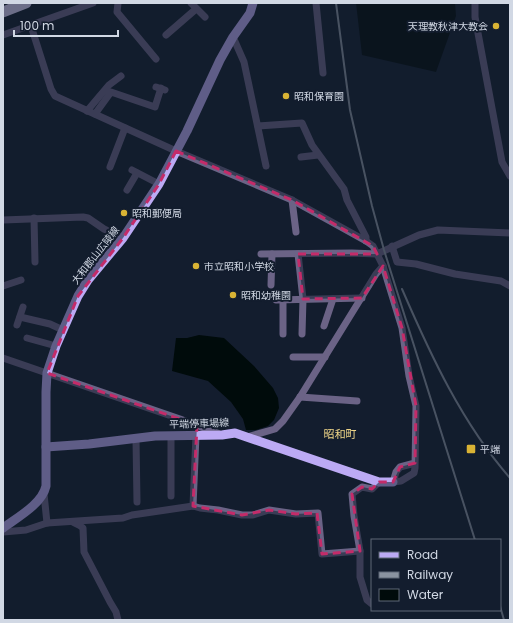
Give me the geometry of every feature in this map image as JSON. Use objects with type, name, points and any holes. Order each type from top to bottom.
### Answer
[{"type":"highway","points":[[3,12],[26,3]]},
{"type":"main road","name":"大和郡山広陵線","points":[[44,494],[46,486],[47,373],[56,346],[78,296],[88,280],[122,238],[159,184],[187,131],[220,60],[233,37],[250,13],[252,4]]},
{"type":"main road","name":"平端停車場線","points":[[46,447],[89,444],[155,436],[222,435],[235,433],[379,482],[393,482]]},
{"type":"main road","points":[[3,528],[37,503],[44,494]]},
{"type":"street","points":[[3,35],[93,3]]},
{"type":"street","points":[[118,3],[117,12],[156,59]]},
{"type":"street","points":[[316,3],[322,73]]},
{"type":"street","points":[[474,3],[475,17],[502,162],[510,176]]},
{"type":"street","points":[[166,35],[194,6],[205,17]]},
{"type":"street","points":[[30,26],[52,91],[56,96],[176,151],[292,200],[373,246],[383,266],[402,328],[409,376],[416,406],[414,473],[401,481],[393,482]]},
{"type":"street","points":[[233,37],[244,62],[266,166]]},
{"type":"street","points":[[87,111],[109,85],[121,76]]},
{"type":"street","points":[[95,114],[111,92],[155,107],[161,88]]},
{"type":"street","points":[[258,126],[302,123],[318,155],[344,189],[346,200],[366,237],[366,241]]},
{"type":"street","points":[[110,167],[125,128]]},
{"type":"street","points":[[301,157],[318,155]]},
{"type":"street","points":[[128,190],[135,172],[159,184]]},
{"type":"street","points":[[292,200],[296,232]]},
{"type":"street","points":[[3,220],[83,217],[88,218],[122,238]]},
{"type":"street","points":[[34,218],[35,262]]},
{"type":"street","points":[[261,254],[377,254],[419,235],[438,230],[510,233]]},
{"type":"street","points":[[392,246],[397,262],[416,264],[455,274],[501,281],[510,286]]},
{"type":"street","points":[[271,285],[272,254]]},
{"type":"street","points":[[298,254],[303,299],[302,334]]},
{"type":"street","points":[[247,437],[275,429],[283,421],[300,397],[376,274],[383,266]]},
{"type":"street","points":[[3,286],[21,280]]},
{"type":"street","points":[[283,334],[280,300],[362,298]]},
{"type":"street","points":[[324,326],[333,299]]},
{"type":"street","points":[[17,325],[23,307]]},
{"type":"street","points":[[20,317],[50,324],[63,330]]},
{"type":"street","points":[[27,338],[56,346]]},
{"type":"street","points":[[293,357],[325,357]]},
{"type":"street","points":[[3,358],[222,435]]},
{"type":"street","points":[[300,397],[357,400]]},
{"type":"street","points":[[193,506],[196,435]]},
{"type":"street","points":[[171,436],[171,496]]},
{"type":"street","points":[[136,438],[137,502]]},
{"type":"street","points":[[393,482],[400,467],[415,463]]},
{"type":"street","points":[[371,603],[367,600],[360,577],[360,551],[352,494],[362,487],[372,489],[379,482]]},
{"type":"street","points":[[44,494],[47,523]]},
{"type":"street","points":[[3,532],[26,530],[47,523],[124,518],[132,515],[193,506],[242,515],[252,515],[269,510],[296,514],[318,513],[322,554],[360,551]]},
{"type":"street","points":[[72,522],[79,524],[83,528],[84,552],[116,612],[118,620]]},
{"type":"highlighted area","points":[[176,151],[292,200],[373,246],[377,254],[298,254],[303,299],[362,298],[383,266],[402,328],[416,406],[415,463],[400,467],[393,482],[379,482],[372,489],[362,487],[352,494],[360,551],[322,554],[317,513],[296,514],[269,510],[242,515],[193,506],[197,425],[47,373],[78,296],[123,238],[159,184]]},
{"type":"water","points":[[356,3],[455,3],[456,16],[436,72],[362,55]]},
{"type":"water","points":[[199,335],[224,338],[254,366],[273,388],[278,398],[279,408],[274,420],[268,426],[256,430],[246,430],[243,419],[231,402],[208,381],[172,371],[176,338],[187,338]]},
{"type":"railway","points":[[336,3],[350,110],[372,206],[384,250],[475,539]]},
{"type":"railway","points":[[402,289],[436,364],[462,412],[477,435],[510,478]]},
{"type":"railway","points":[[501,610],[504,620]]},
{"type":"place","name":"天理教秋津大教会","points":[[496,26]]},
{"type":"place","name":"昭和保育園","points":[[286,96]]},
{"type":"place","name":"昭和郵便局","points":[[124,213]]},
{"type":"place","name":"市立昭和小学校","points":[[196,266]]},
{"type":"place","name":"昭和幼稚園","points":[[233,295]]},
{"type":"place","name":"平端","points":[[471,449]]},
{"type":"district","name":"昭和町","points":[[340,434]]}]
